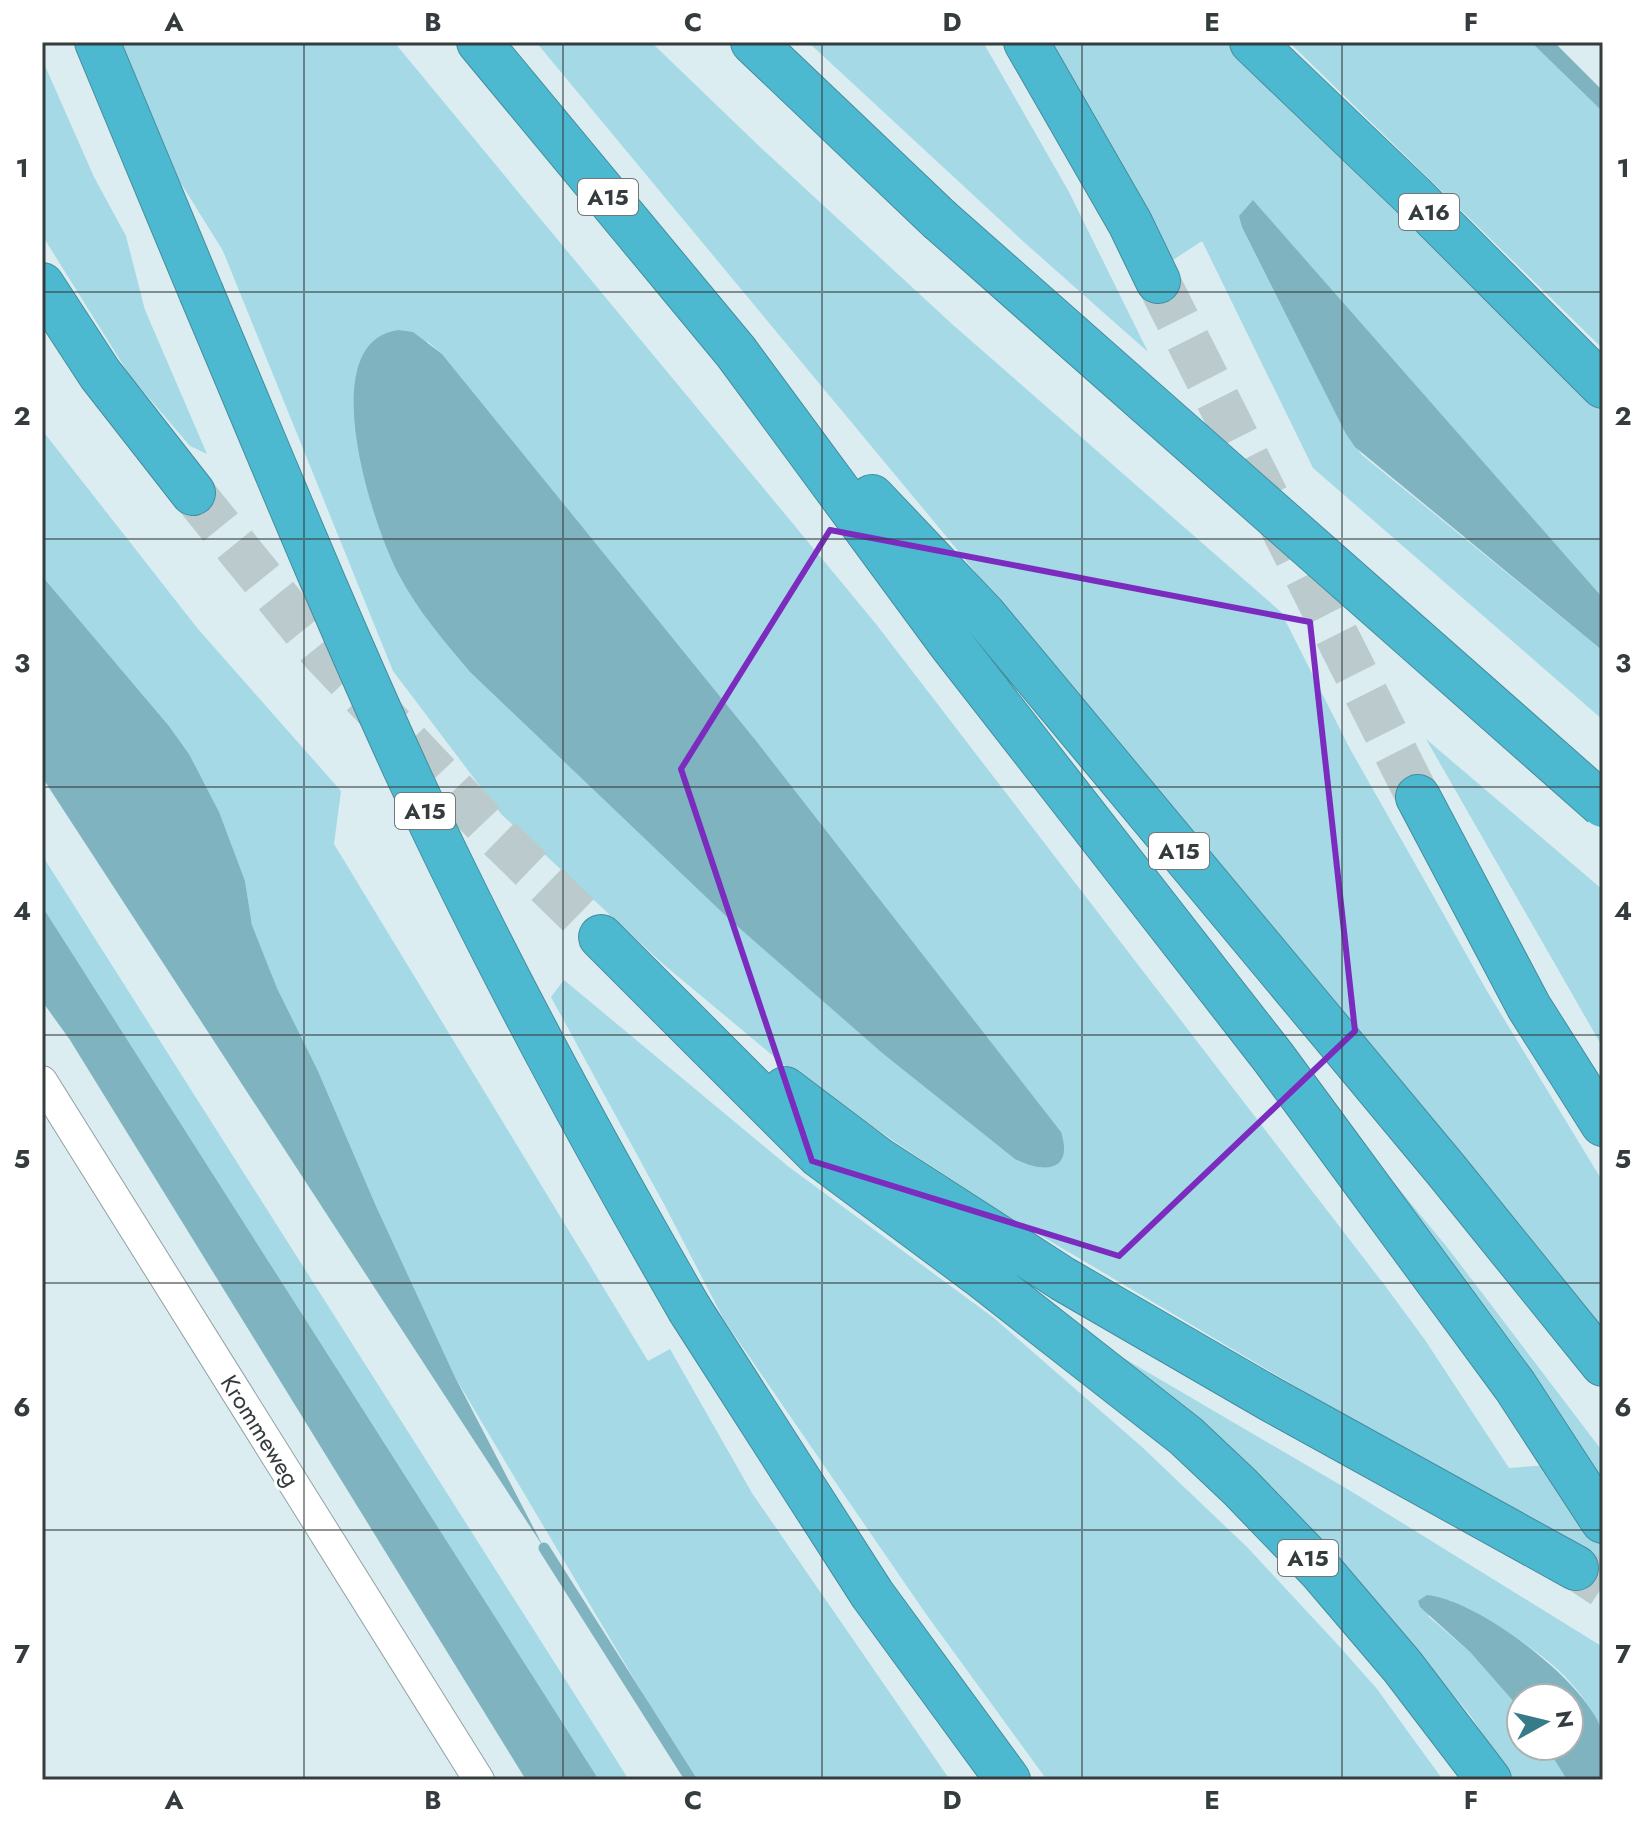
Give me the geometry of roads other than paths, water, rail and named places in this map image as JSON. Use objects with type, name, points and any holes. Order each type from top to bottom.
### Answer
[{"type":"highway","name":"A15","points":[[97,42],[352,647],[452,867],[519,1004],[583,1125],[690,1310],[872,1594],[1008,1780]]},
{"type":"highway","name":"A15","points":[[479,42],[736,352],[951,644],[1273,1057],[1515,1386],[1603,1521]]},
{"type":"highway","points":[[753,42],[939,219],[1603,805]]},
{"type":"highway","points":[[1026,42],[1130,223],[1158,281]]},
{"type":"highway","name":"A16","points":[[1252,42],[1412,195],[1603,386]]},
{"type":"highway","points":[[42,285],[100,374],[193,493]]},
{"type":"highway","name":"A15","points":[[736,352],[984,615],[1466,1194],[1603,1364]]},
{"type":"highway","points":[[1418,797],[1529,1007],[1603,1124]]},
{"type":"highway","name":"A15","points":[[1489,1780],[1392,1654],[1321,1571],[1240,1487],[1186,1436],[979,1274],[819,1155],[606,941],[783,1088],[867,1151],[1063,1279],[1576,1568]]},
{"type":"street","name":"Krommeweg","points":[[42,1081],[479,1780]]},
{"type":"waterway","points":[[544,1548],[691,1780]]},
{"type":"tunnel","points":[[1158,281],[1418,797]]},
{"type":"tunnel","points":[[193,493],[320,650],[488,827],[601,937]]},
{"type":"tunnel","points":[[1576,1568],[1603,1586]]}]
